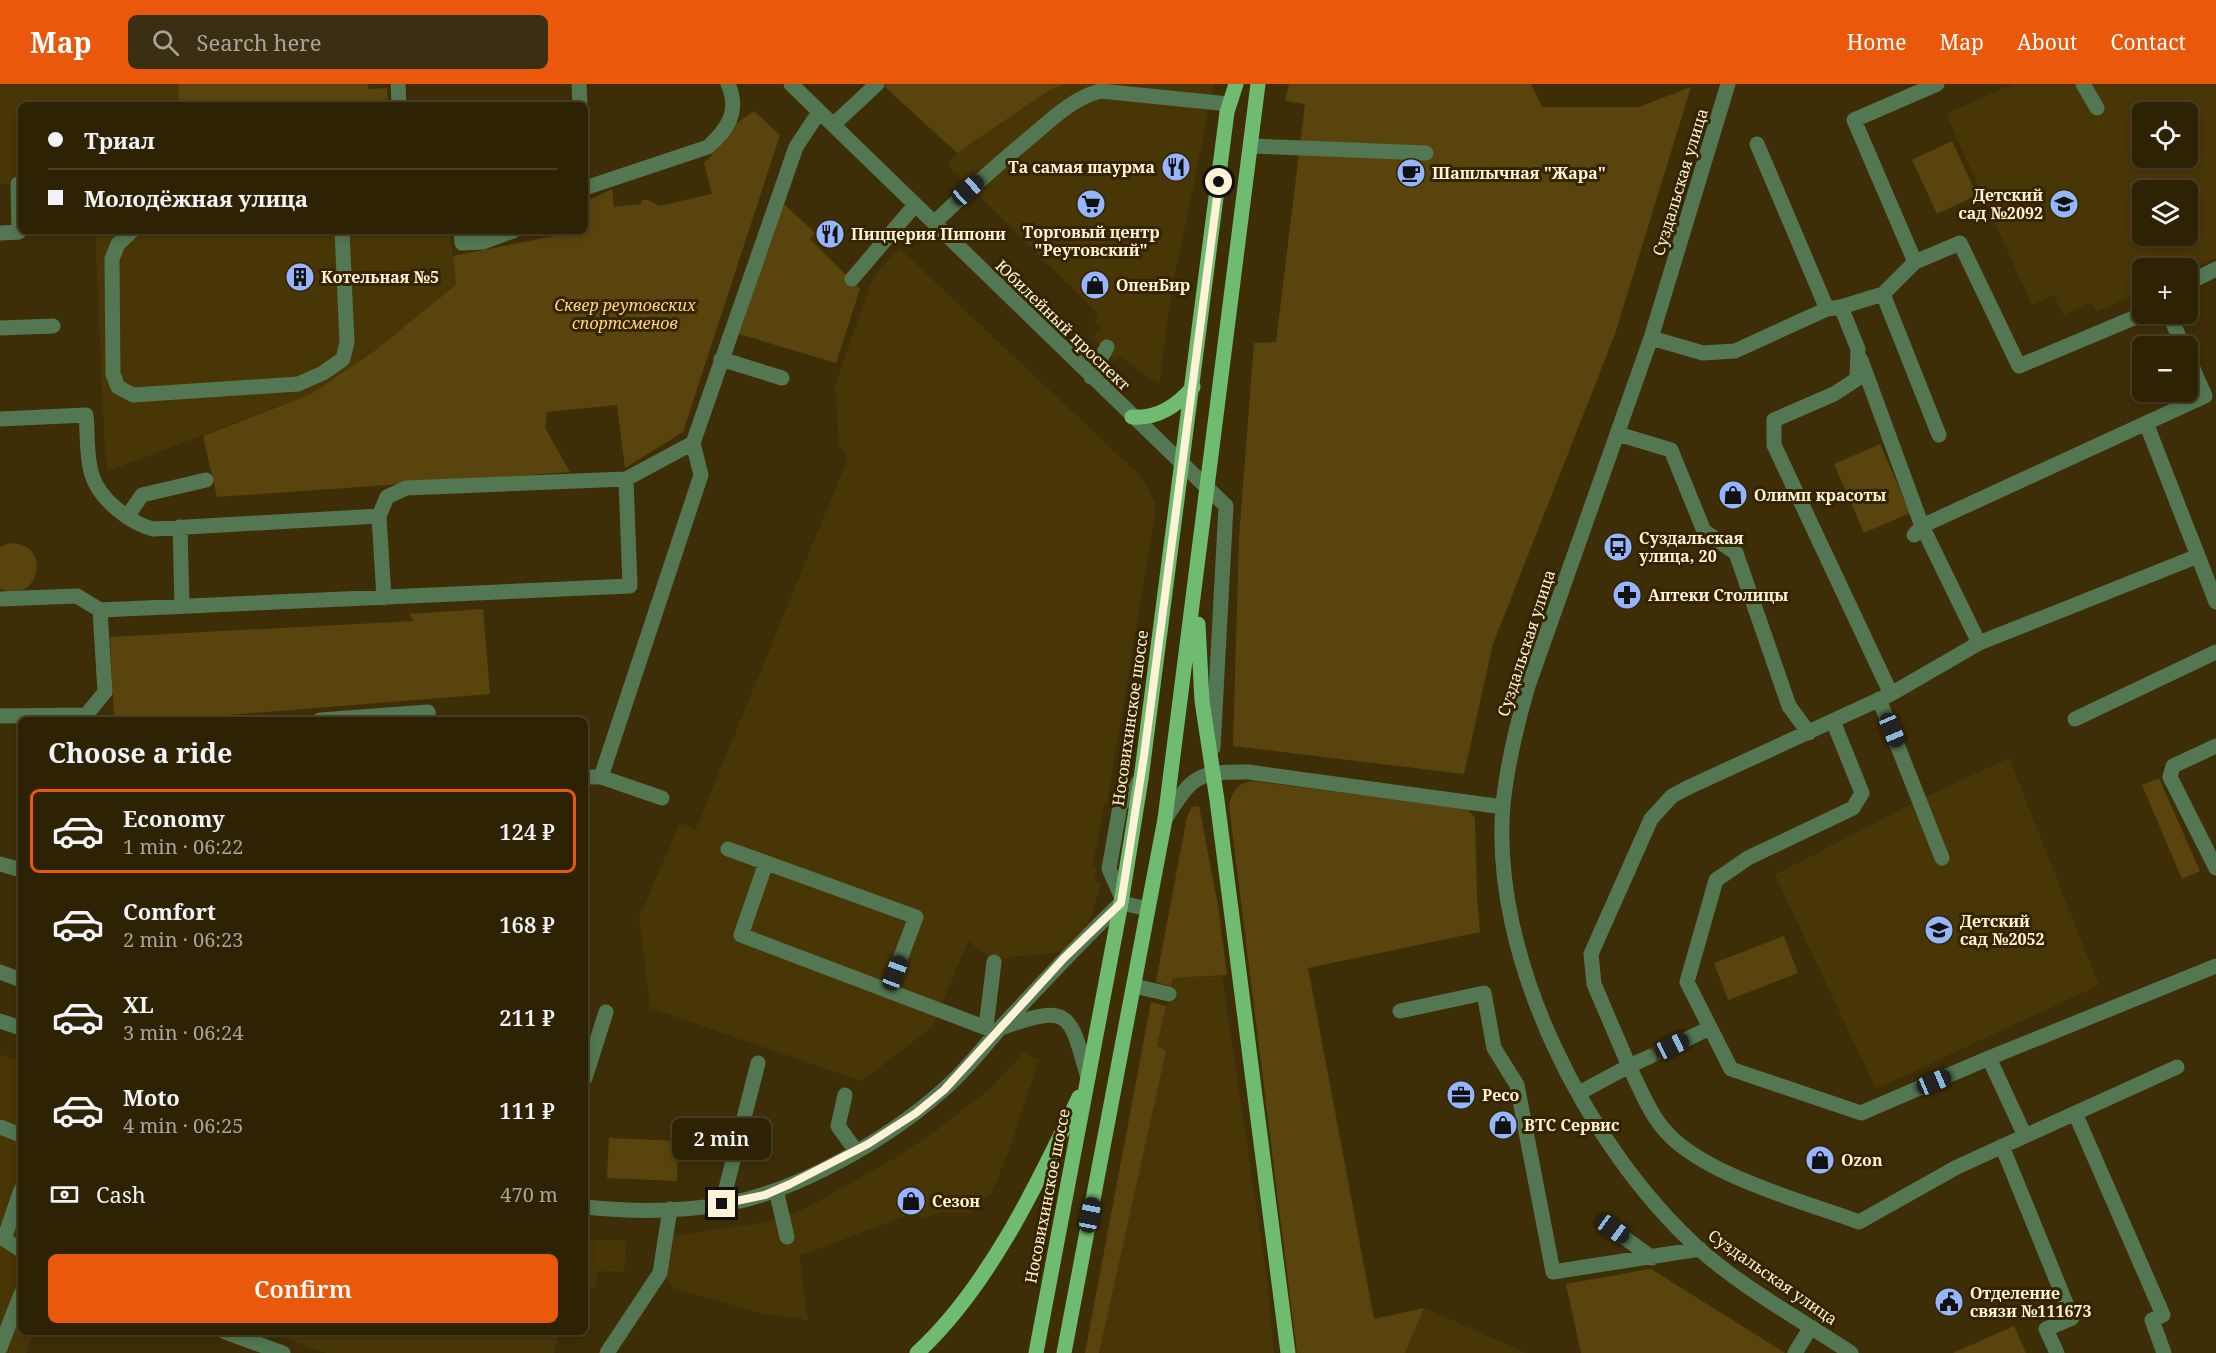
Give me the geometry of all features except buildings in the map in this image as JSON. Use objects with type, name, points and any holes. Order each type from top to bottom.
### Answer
[{"type":"main road","name":"Носовихинское шоссе","points":[[1036,1353],[1122,901],[1141,779],[1183,467],[1228,108],[1236,84]]},
{"type":"main road","points":[[1064,1353],[1166,819],[1258,84]]},
{"type":"main road","points":[[1132,417],[1144,418],[1162,412],[1186,396],[1193,387]]},
{"type":"main road","points":[[1196,582],[1202,701],[1211,774],[1217,800],[1288,1353]]},
{"type":"main road","points":[[916,1353],[960,1305],[993,1257],[1032,1193],[1088,1078]]},
{"type":"street","points":[[398,84],[399,102]]},
{"type":"street","points":[[579,84],[580,102]]},
{"type":"street","points":[[588,186],[708,147],[721,135],[732,119],[734,97],[728,84]]},
{"type":"street","name":"Юбилейный проспект","points":[[791,84],[1183,467],[1226,506],[1211,774]]},
{"type":"street","points":[[833,125],[877,84]]},
{"type":"street","name":"Суздальская улица","points":[[1728,84],[1651,338],[1527,690],[1509,765],[1503,807],[1506,893],[1521,963],[1546,1026],[1579,1094],[1635,1180],[1661,1212],[1700,1249],[1740,1280],[1851,1353]]},
{"type":"street","points":[[1915,262],[1854,120],[1937,84]]},
{"type":"street","points":[[2084,84],[2097,108]]},
{"type":"street","points":[[934,223],[983,177],[1067,107],[1100,91],[1149,90],[1228,108]]},
{"type":"street","points":[[601,777],[701,475],[693,443],[796,147],[819,112]]},
{"type":"street","points":[[1757,144],[1834,308],[1858,349],[1918,531],[1979,643]]},
{"type":"street","points":[[1252,146],[1426,153]]},
{"type":"street","points":[[852,279],[915,205]]},
{"type":"street","points":[[0,233],[18,232]]},
{"type":"street","points":[[129,234],[118,244],[112,259],[113,374],[118,387],[133,395],[298,384],[323,373],[343,359],[347,342],[342,234]]},
{"type":"street","points":[[461,234],[462,243],[483,242],[505,234]]},
{"type":"street","points":[[1651,338],[1703,352],[1735,351],[1834,308],[1883,294],[1915,262],[1960,243],[2019,366],[2132,319]]},
{"type":"street","points":[[862,267],[874,278]]},
{"type":"street","points":[[2198,278],[2216,269]]},
{"type":"street","points":[[1883,294],[1939,435]]},
{"type":"street","points":[[0,328],[53,326]]},
{"type":"street","points":[[1079,365],[1107,347],[1091,377]]},
{"type":"street","points":[[1858,349],[1857,379],[1834,394],[1774,420],[1774,445],[1885,696],[1942,858]]},
{"type":"street","points":[[722,359],[782,378]]},
{"type":"street","points":[[2198,380],[2205,396],[2198,399]]},
{"type":"street","points":[[1918,531],[2192,402]]},
{"type":"street","points":[[0,419],[86,415],[92,476],[105,496],[128,517],[140,525],[153,529],[379,516]]},
{"type":"street","points":[[2146,423],[2216,602]]},
{"type":"street","points":[[1618,434],[1671,450],[1704,531],[1736,553],[1789,706],[1809,733]]},
{"type":"street","points":[[384,598],[379,516],[387,497],[406,488],[626,479],[693,443]]},
{"type":"street","points":[[0,599],[77,596],[100,610],[630,586],[626,479]]},
{"type":"street","points":[[128,517],[142,495],[206,480]]},
{"type":"street","points":[[180,527],[182,606]]},
{"type":"street","points":[[2177,1067],[1957,1167],[1859,1222],[1743,1180],[1687,1151],[1661,1127],[1629,1066],[1594,984],[1591,954],[1651,819],[1672,796],[1885,696],[1979,643],[2198,556]]},
{"type":"street","points":[[0,717],[86,715],[105,692],[100,610]]},
{"type":"street","points":[[2075,719],[2216,652]]},
{"type":"street","points":[[360,717],[428,712],[429,717]]},
{"type":"street","points":[[1833,721],[1862,793],[1853,808],[1748,858],[1716,880],[1687,982],[1731,1069],[1861,1113],[1989,1058],[2216,966]]},
{"type":"street","points":[[2216,746],[2172,766],[2170,777],[2216,868]]},
{"type":"street","points":[[1166,819],[1187,784],[1211,774],[1248,772],[1503,807]]},
{"type":"street","points":[[588,777],[601,777],[662,798]]},
{"type":"street","points":[[728,849],[916,917],[888,991]]},
{"type":"street","points":[[766,863],[741,935],[995,1029],[1044,1014],[1064,1018],[1076,1034],[1088,1078]]},
{"type":"street","points":[[0,864],[18,869]]},
{"type":"street","points":[[588,1207],[670,1209],[722,1204],[776,1190],[856,1151],[893,1129],[944,1090],[995,1029],[1122,901],[1148,909]]},
{"type":"street","points":[[994,962],[995,1029]]},
{"type":"street","points":[[0,972],[18,979]]},
{"type":"street","points":[[1134,986],[1169,994]]},
{"type":"street","points":[[1400,1011],[1484,993],[1494,1048],[1517,1085],[1553,1272],[1700,1249]]},
{"type":"street","points":[[588,1069],[606,1012]]},
{"type":"street","points":[[0,1021],[18,1027]]},
{"type":"street","points":[[1672,1046],[1710,1028]]},
{"type":"street","points":[[1579,1094],[1649,1057]]},
{"type":"street","points":[[1989,1058],[2025,1136]]},
{"type":"street","points":[[722,1204],[758,1063]]},
{"type":"street","points":[[844,1095],[831,1125],[856,1151]]},
{"type":"street","points":[[2075,1113],[2163,1315],[2152,1320],[2164,1353]]},
{"type":"street","points":[[0,1127],[18,1134]]},
{"type":"street","points":[[2001,1146],[2072,1318],[2046,1329],[2056,1353]]},
{"type":"street","points":[[776,1190],[787,1238]]},
{"type":"street","points":[[18,1198],[2,1238],[18,1248]]},
{"type":"street","points":[[607,1353],[660,1273],[670,1209]]},
{"type":"street","points":[[1613,1229],[1652,1258]]},
{"type":"street","points":[[0,1348],[18,1302]]},
{"type":"street","points":[[1795,1353],[1811,1327]]},
{"type":"street","points":[[233,1335],[283,1353]]},
{"type":"shaded area","points":[[0,84],[178,84],[179,102],[18,102],[18,183],[0,184]]},
{"type":"shaded area","points":[[1064,84],[1214,84],[1172,290],[1159,384],[1120,357],[1115,360],[1092,337],[1101,328],[1094,320],[1099,315],[947,164],[957,153],[1048,91]]},
{"type":"shaded area","name":"Детский сад №2092","points":[[2013,84],[2216,84],[2216,258],[2198,266],[2198,258],[2132,258],[2132,296],[2096,312],[2091,302],[2063,315],[2054,295],[2032,305],[1946,114]]},
{"type":"shaded area","points":[[95,234],[450,234],[456,285],[373,352],[311,394],[108,471],[105,455]]},
{"type":"shaded area","points":[[899,248],[1134,470],[1146,484],[1155,503],[1155,512],[1107,803],[1104,803],[1093,866],[1096,867],[1095,882],[1102,883],[1089,922],[1062,952],[1010,957],[1002,961],[989,962],[988,956],[968,941],[932,1027],[862,1081],[650,1008],[639,918],[680,823],[696,829],[848,458],[839,445],[835,387],[870,285],[878,271]]},
{"type":"shaded area","name":"Детский сад №2052","points":[[2009,758],[2099,985],[1876,1089],[1775,875],[1919,800]]},
{"type":"shaded area","points":[[1222,976],[1266,1271],[1274,1353],[1099,1353],[1166,1051],[1157,1047],[1173,978]]},
{"type":"shaded area","points":[[1023,1053],[1039,1060],[1010,1148],[992,1192],[970,1213],[941,1212],[921,1219],[918,1211],[799,1256],[808,1320],[764,1314],[673,1288],[667,1278],[674,1236],[768,1222],[806,1208],[892,1160],[937,1130],[992,1087]]},
{"type":"shaded area","points":[[0,1054],[18,1061],[18,1335],[33,1335],[26,1353],[0,1353]]},
{"type":"shaded area","points":[[588,1240],[626,1240],[624,1272],[598,1271],[595,1288],[588,1288]]},
{"type":"shaded area","points":[[1424,1308],[1526,1353],[1405,1353]]},
{"type":"shaded area","points":[[275,1335],[558,1335],[554,1353],[326,1353]]},
{"type":"green space","points":[[178,84],[368,84],[369,89],[387,88],[388,102],[179,102]]},
{"type":"green space","points":[[887,84],[1064,84],[1048,91],[957,153],[884,86]]},
{"type":"green space","points":[[1289,84],[1531,84],[1542,107],[1639,107],[1691,87],[1615,334],[1493,644],[1464,774],[1233,746],[1239,538],[1254,343],[1276,342],[1305,104],[1285,101]]},
{"type":"green space","name":"Сквер реутовских спортсменов","points":[[754,111],[780,135],[683,432],[625,468],[617,405],[547,412],[545,428],[570,472],[217,497],[203,436],[311,394],[373,352],[456,285],[453,256],[555,234],[588,234],[588,201],[612,189],[614,207],[641,204],[642,200],[648,200],[659,206],[712,194],[704,163],[724,142],[733,126]]},
{"type":"green space","points":[[1952,141],[1977,195],[1937,214],[1912,160]]},
{"type":"green space","points":[[783,203],[815,233],[810,239],[860,289],[836,363],[739,334]]},
{"type":"green space","points":[[1880,444],[1910,513],[1864,533],[1834,464]]},
{"type":"green space","points":[[10,543],[25,546],[33,553],[37,563],[36,574],[31,583],[23,590],[12,592],[0,588],[0,547]]},
{"type":"green space","points":[[483,609],[490,694],[204,717],[114,717],[110,637],[414,621],[409,614]]},
{"type":"green space","points":[[2159,778],[2200,871],[2182,879],[2142,785]]},
{"type":"green space","points":[[1252,781],[1467,809],[1475,818],[1480,932],[1308,968],[1374,1319],[1424,1308],[1405,1353],[1297,1353],[1229,805],[1236,789]]},
{"type":"green space","points":[[1199,806],[1218,906],[1227,975],[1173,978],[1171,986],[1156,982],[1187,817],[1192,807]]},
{"type":"green space","points":[[1784,936],[1798,973],[1728,1000],[1714,963]]},
{"type":"green space","points":[[1151,1002],[1166,1006],[1157,1046],[1166,1051],[1099,1353],[1085,1353]]},
{"type":"green space","points":[[609,1138],[678,1141],[677,1181],[607,1178]]},
{"type":"green space","points":[[1651,1269],[1785,1353],[1581,1353],[1566,1284]]},
{"type":"green space","points":[[2014,1326],[2026,1353],[1953,1353]]},
{"type":"tunnel","points":[[1649,1057],[1672,1046]]},
{"type":"place","name":"Та самая шаурма","points":[[1176,167]]},
{"type":"place","name":"Шашлычная \"Жара\"","points":[[1411,173]]},
{"type":"place","name":"Торговый центр \"Реутовский\"","points":[[1091,204]]},
{"type":"place","name":"Детский сад №2092","points":[[2064,204]]},
{"type":"place","name":"Пиццерия Пипони","points":[[830,234]]},
{"type":"place","name":"Котельная №5","points":[[300,277]]},
{"type":"place","name":"ОпенБир","points":[[1095,285]]},
{"type":"place","name":"Олимп красоты","points":[[1733,495]]},
{"type":"place","name":"Суздальская улица, 20","points":[[1618,547]]},
{"type":"place","name":"Аптеки Столицы","points":[[1627,595]]},
{"type":"place","name":"Детский сад №2052","points":[[1939,930]]},
{"type":"place","name":"Ресо","points":[[1461,1095]]},
{"type":"place","name":"ВТС Сервис","points":[[1503,1125]]},
{"type":"place","name":"Ozon","points":[[1820,1160]]},
{"type":"place","name":"Сезон","points":[[911,1201]]},
{"type":"place","name":"Отделение связи №111673","points":[[1949,1302]]},
{"type":"route","points":[[722,1204],[765,1195],[790,1184],[868,1144],[916,1113],[944,1090],[1064,958],[1121,903],[1144,756],[1219,182]]}]
